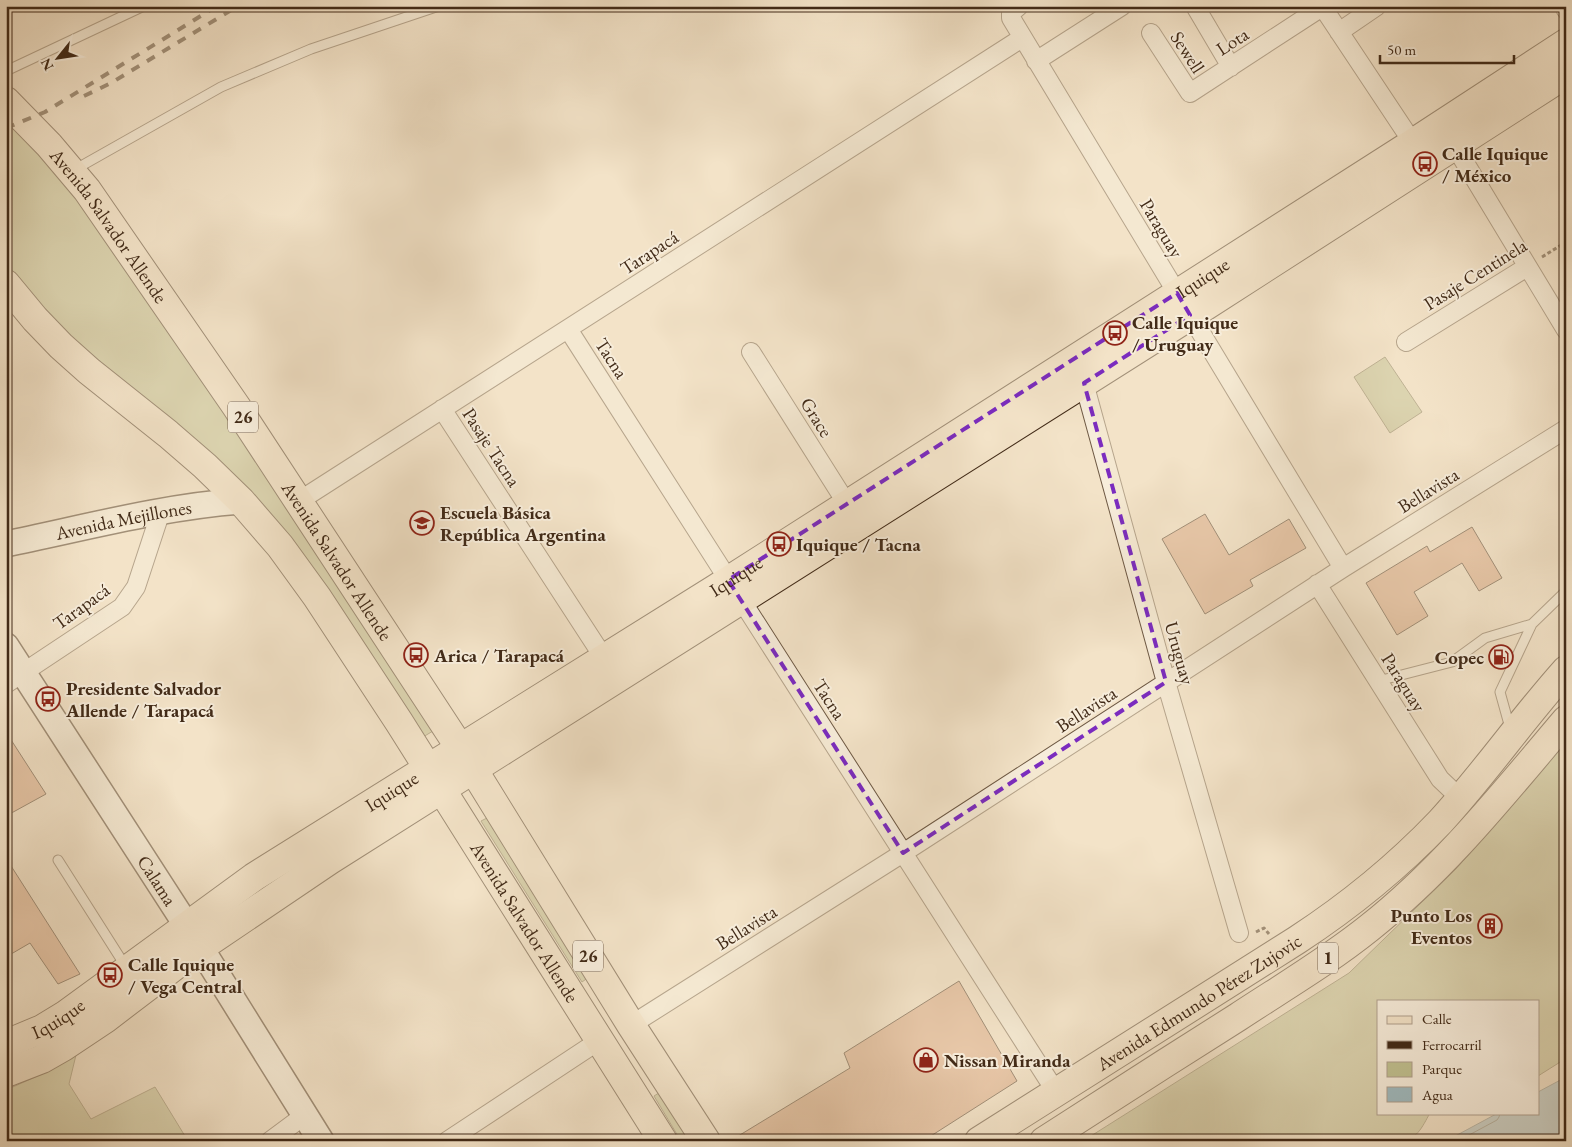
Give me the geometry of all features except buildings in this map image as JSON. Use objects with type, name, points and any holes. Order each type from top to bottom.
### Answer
[{"type":"main road","name":"Iquique","points":[[6,1044],[42,1029],[128,970],[194,937],[254,877],[436,779],[735,590],[1084,383],[1184,304],[1413,143],[1448,135],[1566,43]]},
{"type":"main road","name":"Iquique","points":[[466,760],[604,658],[735,590],[847,504],[1184,304],[1448,135],[1566,74]]},
{"type":"main road","name":"Avenida Salvador Allende","points":[[6,101],[72,171],[101,209],[299,501],[466,760],[631,1025],[706,1141]]},
{"type":"main road","name":"Avenida Salvador Allende","points":[[6,284],[35,319],[61,346],[205,466],[241,501],[280,546],[317,597],[436,779],[663,1141]]},
{"type":"main road","name":"Avenida Edmundo Pérez Zujovic","points":[[979,1141],[1297,940],[1374,885],[1415,847],[1460,798],[1566,670]]},
{"type":"main road","name":"Avenida Edmundo Pérez Zujovic","points":[[1044,1141],[1322,962],[1370,928],[1420,885],[1471,832],[1566,720]]},
{"type":"main road","name":"Iquique","points":[[6,1073],[42,1059],[105,1019],[185,958],[194,937]]},
{"type":"street","name":"Paraguay","points":[[1019,6],[1011,13],[1011,18],[1022,38],[1343,568]]},
{"type":"street","points":[[1036,61],[1122,6]]},
{"type":"street","name":"Sewell","points":[[1195,6],[1231,67]]},
{"type":"street","points":[[1339,32],[1377,6]]},
{"type":"street","points":[[1564,6],[1566,10]]},
{"type":"street","points":[[1322,7],[1413,143]]},
{"type":"street","name":"Lota","points":[[1190,94],[1322,7]]},
{"type":"street","name":"Sewell","points":[[1151,33],[1190,94]]},
{"type":"street","name":"Tarapacá","points":[[299,501],[1022,38]]},
{"type":"street","points":[[1448,135],[1566,330]]},
{"type":"street","name":"Pasaje Centinela","points":[[1406,342],[1527,266]]},
{"type":"street","name":"Tacna","points":[[568,329],[1056,1092]]},
{"type":"street","name":"Grace","points":[[751,352],[847,504]]},
{"type":"street","name":"Uruguay","points":[[1084,383],[1166,682],[1239,933]]},
{"type":"street","name":"Pasaje Tacna","points":[[442,409],[604,658]]},
{"type":"street","name":"Bellavista","points":[[631,1025],[903,854],[1317,584],[1566,429]]},
{"type":"street","name":"Avenida Mejillones","points":[[6,544],[162,511],[202,504],[241,501]]},
{"type":"street","name":"Tarapacá","points":[[15,678],[122,607],[136,587],[162,511]]},
{"type":"street","name":"Paraguay","points":[[1317,584],[1440,779],[1460,798]]},
{"type":"street","name":"Calama","points":[[6,646],[15,678],[194,937],[321,1141]]},
{"type":"street","points":[[447,1141],[600,1040]]},
{"type":"street","points":[[270,1141],[305,1115]]},
{"type":"lane","points":[[6,71],[144,6]]},
{"type":"lane","points":[[72,171],[221,87],[311,49],[439,6]]},
{"type":"lane","points":[[1513,735],[1500,692],[1532,624],[1566,591]]},
{"type":"lane","points":[[1378,680],[1452,662],[1485,638],[1532,624]]},
{"type":"lane","points":[[58,860],[128,970]]},
{"type":"path","name":"Pasaje Centinela","points":[[1527,266],[1566,242]]},
{"type":"highlighted area","points":[[1177,293],[1190,315],[1084,383],[1166,682],[903,853],[728,580]]},
{"type":"green space","points":[[6,121],[31,145],[103,231],[224,411],[433,731],[423,737],[172,421],[48,316],[6,264]]},
{"type":"green space","points":[[1385,357],[1422,412],[1390,433],[1354,377]]},
{"type":"green space","points":[[1566,742],[1565,1059],[1540,1075],[1540,1000],[1377,1000],[1377,1114],[1429,1114],[1418,1132],[1410,1139],[1392,1141],[1375,1135],[1371,1141],[1083,1141],[1349,973],[1456,869]]},
{"type":"green space","points":[[489,817],[589,977],[582,982],[481,821]]},
{"type":"green space","points":[[76,1055],[69,1084],[91,1119],[155,1087],[188,1141],[6,1141],[6,1090],[51,1070]]},
{"type":"green space","points":[[662,1091],[693,1141],[681,1141],[654,1096]]},
{"type":"water","points":[[1566,1077],[1566,1141],[1446,1141],[1496,1114],[1540,1114],[1540,1091]]},
{"type":"railway","points":[[6,128],[45,112],[217,6]]},
{"type":"railway","points":[[84,96],[111,83],[238,6]]},
{"type":"place","name":"Calle Iquique / México","points":[[1425,164]]},
{"type":"place","name":"Calle Iquique / Uruguay","points":[[1115,333]]},
{"type":"place","name":"Escuela Básica República Argentina","points":[[422,523]]},
{"type":"place","name":"Iquique / Tacna","points":[[779,544]]},
{"type":"place","name":"Arica / Tarapacá","points":[[416,655]]},
{"type":"place","name":"Copec","points":[[1501,657]]},
{"type":"place","name":"Presidente Salvador Allende / Tarapacá","points":[[48,699]]},
{"type":"place","name":"Punto Los Eventos","points":[[1490,926]]},
{"type":"place","name":"Calle Iquique / Vega Central","points":[[110,975]]},
{"type":"place","name":"Nissan Miranda","points":[[926,1060]]}]
